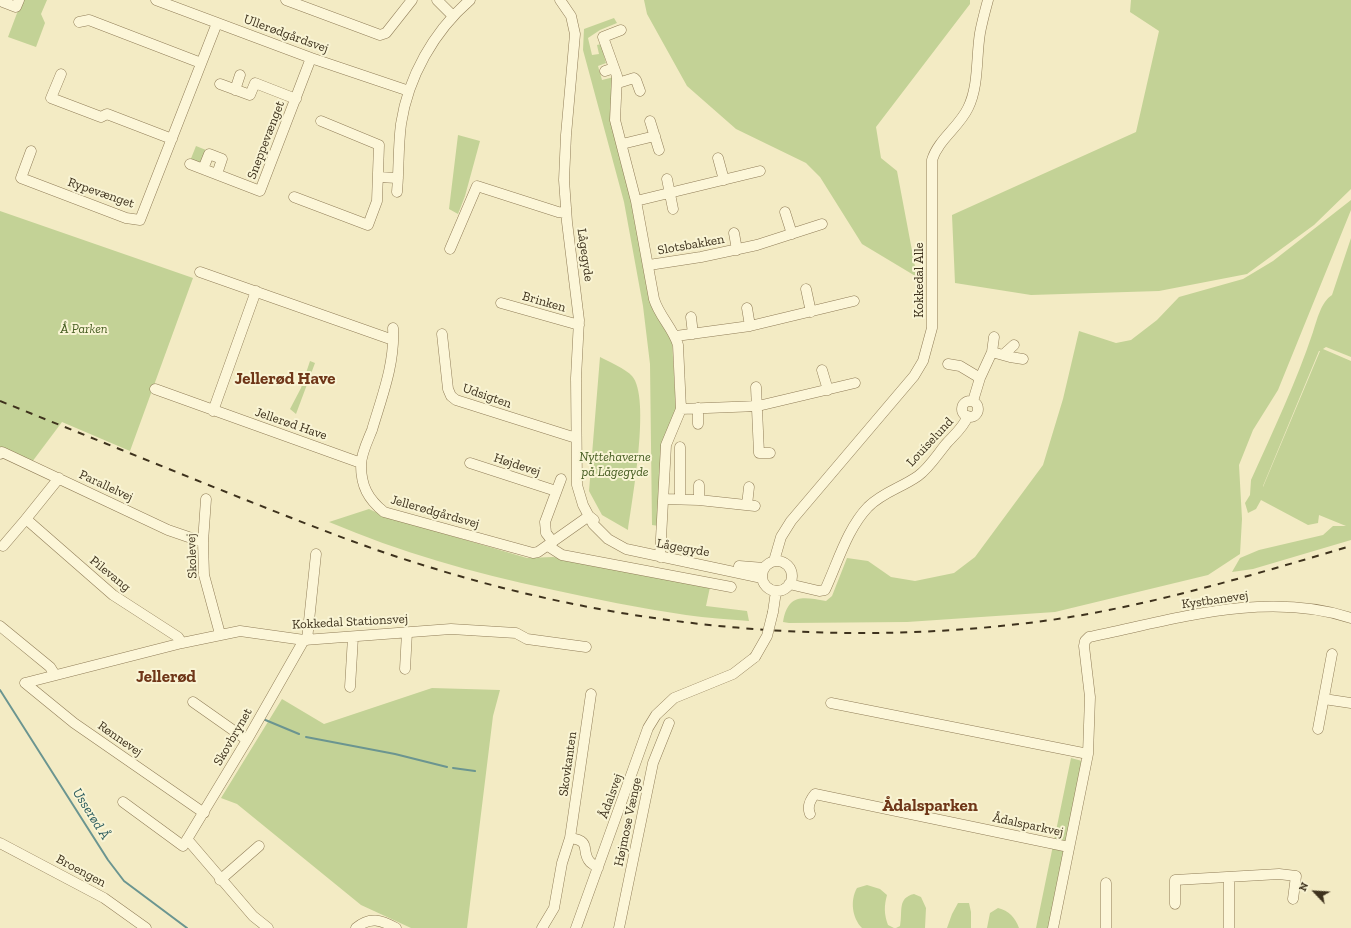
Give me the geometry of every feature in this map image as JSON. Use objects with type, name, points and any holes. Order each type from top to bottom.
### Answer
[{"type":"street","points":[[4,0],[3,2],[16,7],[19,0]]},
{"type":"street","name":"Ullerødgårdsvej","points":[[156,0],[311,58],[409,91]]},
{"type":"street","points":[[286,0],[380,35],[386,33],[412,0]]},
{"type":"street","points":[[437,0],[453,16]]},
{"type":"street","points":[[398,192],[401,125],[409,91],[429,48],[453,16],[470,0]]},
{"type":"street","name":"Lågegyde","points":[[560,0],[571,16],[575,34],[565,153],[566,213],[579,308],[576,371],[576,438],[578,489],[583,505],[591,520],[604,536],[621,547],[636,552],[661,554],[763,573]]},
{"type":"street","name":"Kokkedal Alle","points":[[779,562],[781,537],[789,524],[914,376],[923,361],[932,328],[932,160],[935,151],[961,120],[974,93],[980,32],[988,0]]},
{"type":"street","points":[[79,22],[89,20],[201,63]]},
{"type":"street","name":"Rypevænget","points":[[31,152],[21,178],[126,218],[140,220],[217,23]]},
{"type":"street","name":"Slotsbakken","points":[[621,30],[603,37],[618,83],[615,112],[636,201],[656,307],[676,336],[678,352],[681,409],[666,445],[661,554]]},
{"type":"street","name":"Sneppevænget","points":[[190,164],[260,191],[311,58]]},
{"type":"street","points":[[605,71],[614,68]]},
{"type":"street","points":[[61,74],[51,98],[101,117],[107,114],[172,139]]},
{"type":"street","points":[[235,90],[240,75]]},
{"type":"street","points":[[618,83],[634,78],[640,91]]},
{"type":"street","name":"Sneppevænget","points":[[220,84],[250,95],[254,83],[296,98]]},
{"type":"street","points":[[650,120],[659,150]]},
{"type":"street","points":[[294,198],[368,225],[377,201],[379,145],[321,121]]},
{"type":"street","points":[[622,144],[655,136]]},
{"type":"street","points":[[203,169],[209,154],[216,156],[222,159],[217,174]]},
{"type":"street","points":[[718,158],[724,180]]},
{"type":"street","points":[[636,201],[760,171]]},
{"type":"street","points":[[378,177],[398,178]]},
{"type":"street","points":[[666,179],[673,208]]},
{"type":"street","points":[[450,249],[477,186],[558,212],[566,213]]},
{"type":"street","points":[[785,212],[792,234]]},
{"type":"street","name":"Slotsbakken","points":[[649,265],[737,250],[822,224]]},
{"type":"street","name":"Slotsbakken","points":[[734,233],[737,250]]},
{"type":"street","points":[[200,272],[394,340]]},
{"type":"street","points":[[806,289],[811,312]]},
{"type":"street","points":[[214,411],[256,291]]},
{"type":"street","points":[[676,336],[750,326],[854,301]]},
{"type":"street","name":"Brinken","points":[[501,303],[579,325]]},
{"type":"street","points":[[747,308],[750,326]]},
{"type":"street","points":[[691,317],[693,334]]},
{"type":"street","name":"Jellerødgårdsvej","points":[[393,328],[394,340],[389,375],[361,463],[365,492],[372,503],[384,512],[527,553],[538,552],[591,520]]},
{"type":"street","name":"Udsigten","points":[[442,334],[448,389],[451,396],[456,400],[576,438]]},
{"type":"street","points":[[948,364],[960,366],[980,378],[992,352],[994,337]]},
{"type":"street","points":[[1004,354],[1014,345]]},
{"type":"street","points":[[992,352],[1023,359]]},
{"type":"street","points":[[822,370],[828,390]]},
{"type":"street","name":"Louiselund","points":[[790,579],[825,590],[857,520],[870,505],[887,492],[917,477],[927,468],[946,443],[964,425],[968,416],[963,411],[963,406],[968,401],[974,401],[980,378]]},
{"type":"street","points":[[681,409],[758,406],[855,383]]},
{"type":"street","points":[[756,387],[759,453],[770,453]]},
{"type":"street","name":"Jellerød Have","points":[[154,389],[361,463]]},
{"type":"street","points":[[698,408],[698,424]]},
{"type":"street","points":[[680,447],[680,499]]},
{"type":"street","name":"Parallelvej","points":[[0,454],[2,452],[168,530],[203,542]]},
{"type":"street","name":"Højdevej","points":[[470,464],[556,492]]},
{"type":"street","points":[[3,546],[59,478]]},
{"type":"street","points":[[561,479],[545,522],[546,533],[552,551],[562,555],[731,587]]},
{"type":"street","points":[[699,500],[700,485]]},
{"type":"street","points":[[664,499],[699,500],[751,505],[749,487]]},
{"type":"street","name":"Skolevej","points":[[206,499],[203,542],[204,575],[220,634]]},
{"type":"street","name":"Pilevang","points":[[26,519],[113,595],[178,637],[182,643]]},
{"type":"street","points":[[305,640],[316,554]]},
{"type":"street","points":[[779,562],[789,567],[790,579],[783,590],[776,591],[766,587],[763,573],[779,562]]},
{"type":"street","name":"Ådalsvej","points":[[576,928],[648,728],[663,707],[674,698],[733,674],[755,656],[767,636],[776,591]]},
{"type":"street","name":"Kystbanevej","points":[[1085,641],[1089,637],[1235,608],[1293,608],[1321,610],[1351,618]]},
{"type":"street","points":[[0,626],[50,668],[55,675]]},
{"type":"street","name":"Kokkedal Stationsvej","points":[[25,683],[182,643],[240,631],[305,640],[451,628],[516,633],[527,639],[586,647]]},
{"type":"street","points":[[405,669],[407,632]]},
{"type":"street","points":[[350,687],[353,636]]},
{"type":"street","name":"Skovbrynet","points":[[185,843],[305,640]]},
{"type":"street","name":"Ådalsparkvej","points":[[1053,928],[1088,754],[1090,697],[1084,646],[1085,641]]},
{"type":"street","points":[[1318,729],[1332,654]]},
{"type":"street","name":"Rønnevej","points":[[25,683],[74,723],[204,812]]},
{"type":"street","name":"Skovkanten","points":[[542,928],[554,908],[562,863],[570,838],[591,694]]},
{"type":"street","points":[[1324,699],[1351,703]]},
{"type":"street","points":[[193,702],[247,740]]},
{"type":"street","points":[[831,703],[1088,754]]},
{"type":"street","name":"Højmose Vænge","points":[[619,928],[653,763],[670,723]]},
{"type":"street","name":"Ådalsparkvej","points":[[810,814],[808,810],[810,799],[814,794],[1069,847]]},
{"type":"street","points":[[123,802],[185,843],[253,916],[268,928]]},
{"type":"street","points":[[570,838],[582,841],[585,845],[590,862],[598,868]]},
{"type":"street","name":"Broengen","points":[[0,843],[104,898],[146,928]]},
{"type":"street","points":[[220,880],[258,846]]},
{"type":"street","points":[[1175,904],[1175,880],[1279,874],[1296,876],[1294,899]]},
{"type":"street","points":[[1229,877],[1229,928]]},
{"type":"street","points":[[1106,883],[1106,928]]},
{"type":"street","points":[[356,928],[365,921],[376,919],[396,928]]},
{"type":"green space","points":[[22,0],[47,0],[41,14],[45,23],[36,47],[8,37]]},
{"type":"green space","points":[[644,0],[970,0],[970,4],[876,127],[881,158],[897,171],[917,277],[862,244],[820,177],[806,163],[736,129],[687,86],[647,14]]},
{"type":"green space","points":[[1131,0],[1351,0],[1351,189],[1314,225],[1247,274],[1159,291],[1031,295],[955,283],[952,215],[1136,132],[1159,31],[1130,12]]},
{"type":"green space","points":[[614,18],[617,23],[600,30],[588,38],[592,55],[599,54],[597,45],[601,44],[606,63],[598,66],[602,80],[614,77],[610,111],[638,228],[650,295],[672,339],[676,411],[663,440],[659,526],[652,525],[650,364],[643,306],[624,202],[583,50],[584,29]]},
{"type":"green space","points":[[458,135],[480,141],[465,196],[458,214],[449,209]]},
{"type":"green space","points":[[196,146],[206,150],[200,165],[190,161]]},
{"type":"green space","points":[[1351,200],[1351,210],[1278,390],[1253,430],[1239,465],[1242,519],[1240,554],[1208,575],[1055,612],[907,622],[783,622],[785,613],[789,606],[798,599],[804,598],[826,601],[832,596],[847,558],[868,561],[891,577],[915,581],[954,573],[975,557],[1043,465],[1063,399],[1079,331],[1116,343],[1131,340],[1157,320],[1179,297],[1243,279],[1273,261]]},
{"type":"green space","name":"Å Parken","points":[[0,211],[193,278],[130,451],[62,422],[32,462],[0,449]]},
{"type":"green space","points":[[1351,238],[1351,357],[1326,347],[1323,349],[1351,361],[1351,540],[1253,569],[1232,572],[1240,558],[1259,550],[1323,535],[1333,526],[1346,526],[1319,515],[1318,523],[1308,525],[1261,500],[1256,509],[1248,513],[1245,503],[1250,495],[1251,480],[1292,388],[1320,312],[1325,302],[1332,295]],"holes":[[[1319,351],[1320,351],[1263,487]]]},
{"type":"green space","name":"Nyttehaverne på Lågegyde","points":[[600,357],[617,365],[632,376],[637,387],[640,405],[639,450],[628,530],[602,515],[589,491]]},
{"type":"green space","points":[[310,361],[315,363],[296,414],[290,409],[301,388]]},
{"type":"green space","points":[[369,509],[384,516],[527,558],[553,557],[710,587],[706,606],[747,611],[749,621],[702,617],[669,612],[600,600],[521,583],[437,561],[383,543],[329,522]]},
{"type":"green space","points":[[432,688],[500,690],[493,716],[467,928],[411,928],[361,905],[237,804],[221,798],[282,699],[324,724]]},
{"type":"green space","points":[[1071,758],[1082,761],[1048,928],[1036,928]]},
{"type":"green space","points":[[867,885],[880,889],[887,895],[885,914],[888,925],[894,928],[862,928],[859,924],[854,914],[853,898],[857,888]]},
{"type":"green space","points":[[914,894],[921,897],[926,908],[925,928],[896,928],[900,926],[903,902],[909,896]]},
{"type":"green space","points":[[958,903],[969,903],[971,912],[971,928],[947,928]]},
{"type":"green space","points":[[998,908],[1011,915],[1019,928],[987,928],[990,913]]},
{"type":"waterway","name":"Usserød Å","points":[[0,690],[108,860],[124,881],[187,928]]},
{"type":"waterway","points":[[263,719],[299,734]]},
{"type":"waterway","points":[[306,737],[395,754],[447,767]]},
{"type":"waterway","points":[[453,768],[475,771]]},
{"type":"railway","points":[[0,401],[310,525],[379,551],[426,566],[502,588],[579,605],[657,618],[736,628],[815,632],[894,633],[973,629],[1051,620],[1089,614],[1165,598],[1351,546]]},
{"type":"district","name":"Jellerød Have","points":[[285,379]]},
{"type":"district","name":"Jellerød","points":[[166,677]]},
{"type":"district","name":"Ådalsparken","points":[[930,806]]}]
